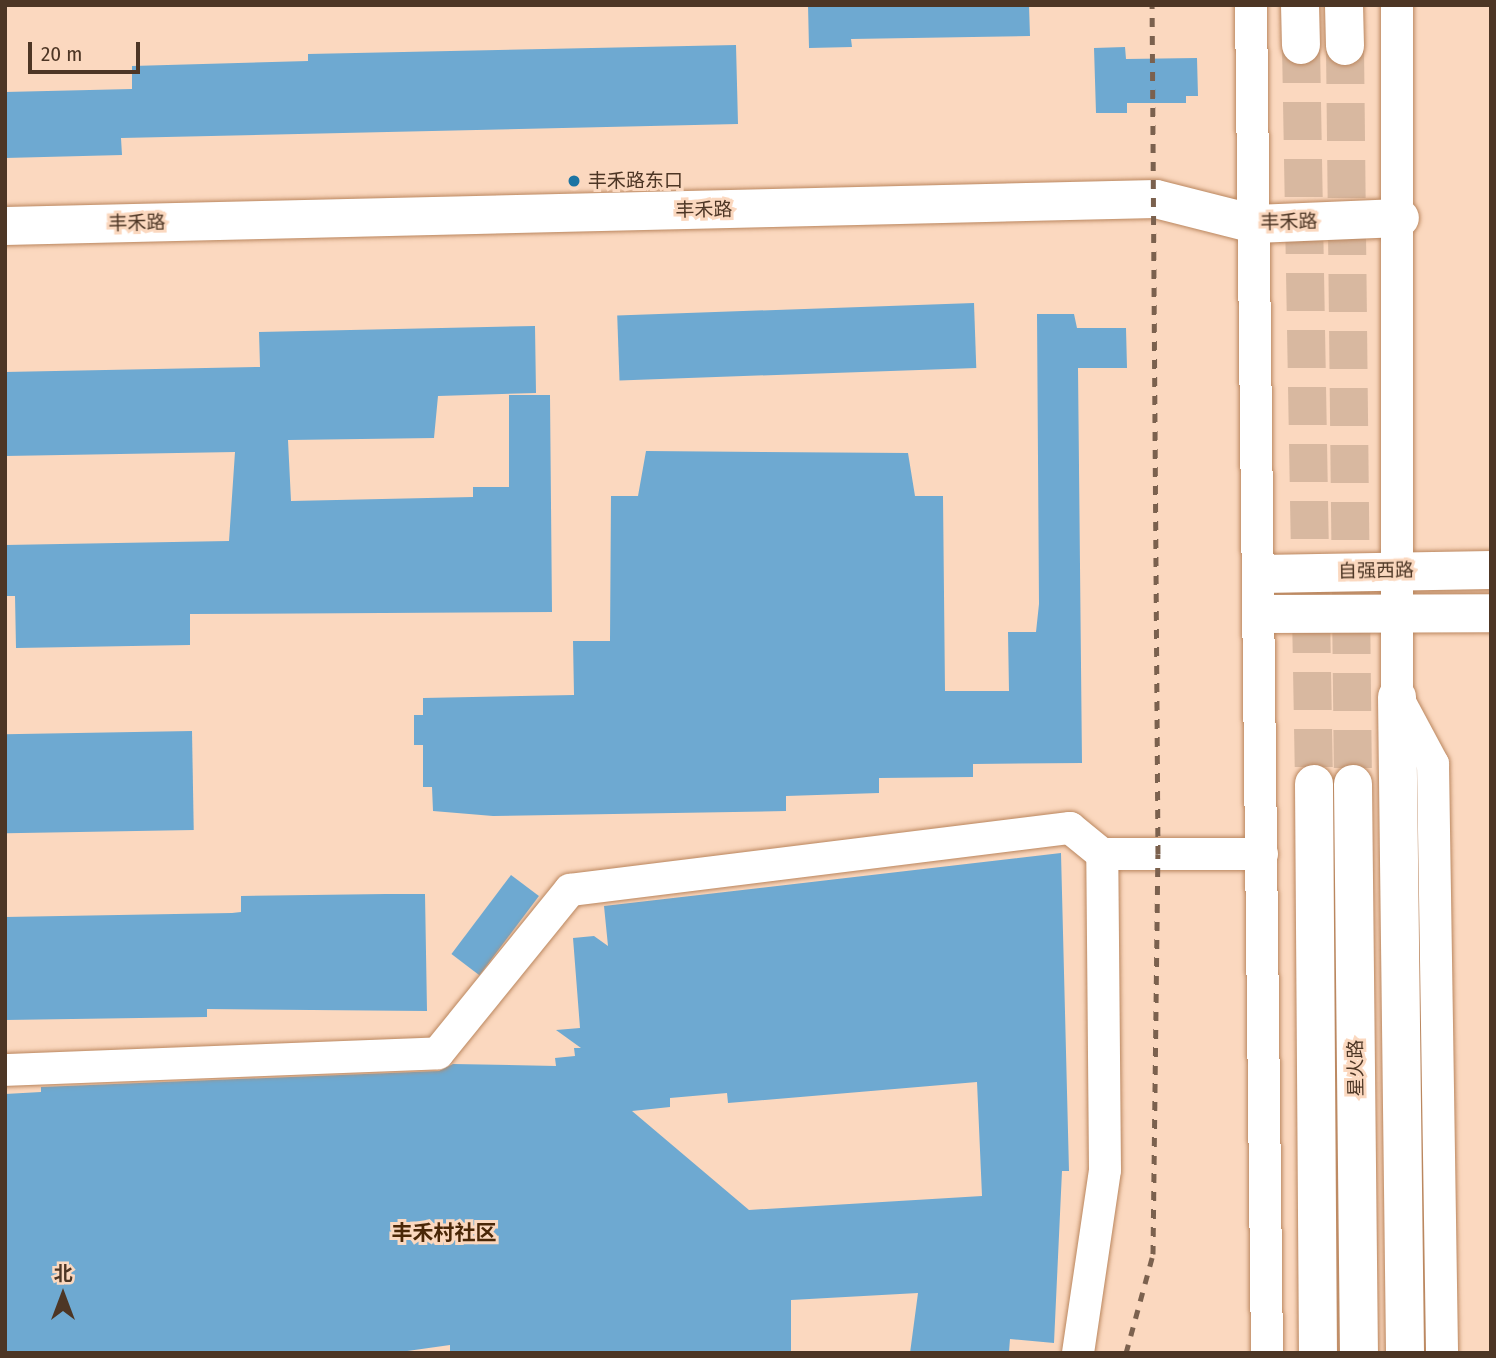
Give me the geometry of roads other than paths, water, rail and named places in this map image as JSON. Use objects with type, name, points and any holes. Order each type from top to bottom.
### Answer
[{"type":"main road","points":[[1300,5],[1301,45]]},
{"type":"main road","points":[[1344,5],[1345,46]]},
{"type":"main road","name":"丰禾路","points":[[5,226],[1156,200],[1255,224],[1400,218]]},
{"type":"main road","name":"自强西路","points":[[1261,574],[1491,570]]},
{"type":"main road","points":[[1261,614],[1491,613]]},
{"type":"main road","points":[[1397,697],[1405,1353]]},
{"type":"main road","name":"星火路","points":[[1353,784],[1359,1353]]},
{"type":"main road","name":"星火路","points":[[1314,785],[1318,1353]]},
{"type":"street","points":[[1251,5],[1261,574],[1267,1353]]},
{"type":"street","points":[[1396,5],[1400,218],[1397,697],[1433,764],[1442,1353]]},
{"type":"street","points":[[5,1070],[438,1053],[570,890],[1070,828],[1102,854],[1262,854]]},
{"type":"street","points":[[1078,1353],[1105,1170],[1102,854]]},
{"type":"tunnel","points":[[1301,45],[1314,784]]},
{"type":"tunnel","points":[[1345,46],[1353,784]]},
{"type":"railway","points":[[1126,1353],[1153,1254],[1158,854],[1152,5]]},
{"type":"place","name":"丰禾路东口","points":[[574,181]]},
{"type":"district","name":"丰禾村社区","points":[[444,1233]]}]
